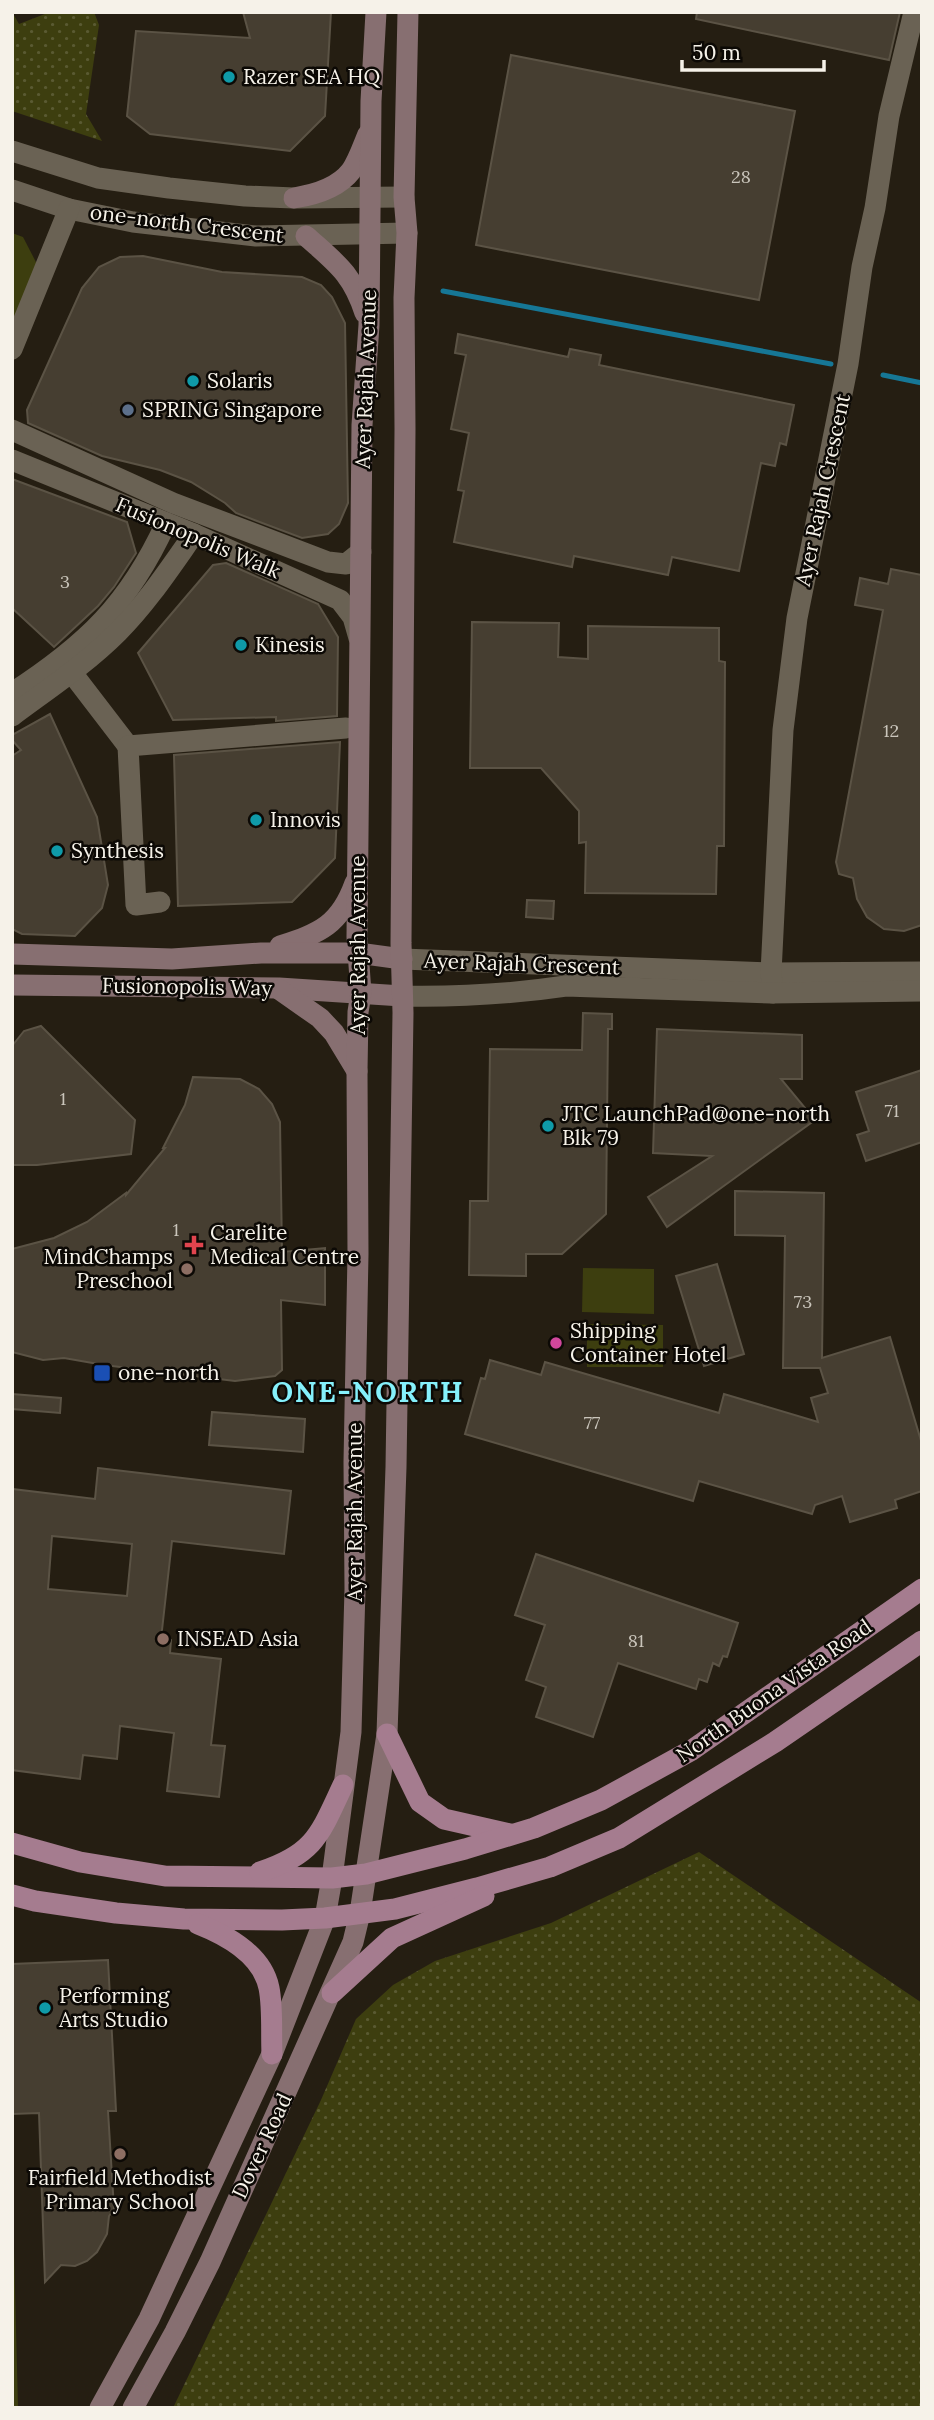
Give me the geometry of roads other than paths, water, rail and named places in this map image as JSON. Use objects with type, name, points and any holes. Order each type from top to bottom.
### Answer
[{"type":"main road","name":"North Buona Vista Road","points":[[12,1843],[80,1862],[165,1876],[332,1878],[366,1874],[465,1849],[512,1835],[601,1800],[692,1750],[922,1588]]},
{"type":"main road","name":"North Buona Vista Road","points":[[12,1895],[116,1913],[184,1919],[325,1918],[395,1909],[550,1867],[619,1838],[712,1782],[922,1641]]},
{"type":"main road","points":[[387,1734],[420,1802],[444,1819],[512,1835]]},
{"type":"main road","points":[[244,1877],[279,1866],[313,1843],[343,1785]]},
{"type":"main road","points":[[332,1993],[392,1938],[550,1867]]},
{"type":"main road","points":[[184,1919],[225,1934],[253,1957],[269,1986],[272,2054]]},
{"type":"street","name":"Ayer Rajah Avenue","points":[[332,1878],[351,1732],[355,1589],[357,1071],[361,993],[358,874],[362,425],[369,325],[376,12]]},
{"type":"street","name":"Ayer Rajah Avenue","points":[[366,1874],[387,1734],[396,1467],[402,1029],[404,298],[407,233],[404,197],[408,12]]},
{"type":"street","name":"Ayer Rajah Crescent","points":[[772,983],[783,741],[797,618],[848,364],[889,116],[914,12]]},
{"type":"street","points":[[294,198],[327,189],[351,171],[372,126]]},
{"type":"street","name":"one-north Crescent","points":[[16,152],[99,177],[245,196],[372,199],[404,197]]},
{"type":"street","name":"one-north Crescent","points":[[12,190],[69,209],[133,222],[256,236],[407,233]]},
{"type":"street","points":[[12,349],[69,209]]},
{"type":"street","points":[[306,236],[338,264],[357,287],[369,325]]},
{"type":"street","name":"Fusionopolis Walk","points":[[12,430],[173,503],[328,562],[346,564],[361,552]]},
{"type":"street","name":"Fusionopolis Walk","points":[[12,460],[194,534],[340,600],[353,617],[360,640]]},
{"type":"street","points":[[12,693],[51,667],[97,629],[136,580],[166,523]]},
{"type":"street","points":[[12,716],[72,673],[118,632],[161,582],[194,534]]},
{"type":"street","points":[[72,673],[128,746],[136,905],[160,902]]},
{"type":"street","points":[[128,746],[346,728]]},
{"type":"street","points":[[261,953],[316,934],[335,918],[348,902],[358,874]]},
{"type":"street","name":"Fusionopolis Way","points":[[12,954],[172,959],[261,953],[358,953]]},
{"type":"street","name":"Ayer Rajah Crescent","points":[[358,953],[402,959],[922,991]]},
{"type":"street","name":"Ayer Rajah Crescent","points":[[361,993],[442,996],[566,986],[772,983],[922,972]]},
{"type":"street","name":"Fusionopolis Way","points":[[12,985],[279,988],[361,993]]},
{"type":"street","points":[[279,988],[320,1018],[334,1033],[357,1071]]},
{"type":"street","points":[[402,1029],[421,1008],[442,996]]},
{"type":"street","name":"Dover Road","points":[[133,2408],[210,2262],[332,1993],[353,1942],[366,1874]]},
{"type":"street","name":"Dover Road","points":[[100,2408],[161,2294],[272,2054],[325,1918],[332,1878]]},
{"type":"waterway","points":[[443,291],[831,364]]},
{"type":"waterway","points":[[883,375],[922,383]]},
{"type":"place","name":"Razer SEA HQ","points":[[229,77]]},
{"type":"place","name":"Solaris","points":[[193,381]]},
{"type":"place","name":"SPRING Singapore","points":[[128,410]]},
{"type":"place","name":"Kinesis","points":[[241,645]]},
{"type":"place","name":"Innovis","points":[[256,820]]},
{"type":"place","name":"Synthesis","points":[[57,851]]},
{"type":"place","name":"JTC LaunchPad@one-north Blk 79","points":[[548,1126]]},
{"type":"place","name":"Carelite Medical Centre","points":[[194,1245]]},
{"type":"place","name":"MindChamps Preschool","points":[[187,1269]]},
{"type":"place","name":"Shipping Container Hotel","points":[[556,1343]]},
{"type":"place","name":"one-north","points":[[102,1373]]},
{"type":"place","name":"INSEAD Asia","points":[[163,1639]]},
{"type":"place","name":"Performing Arts Studio","points":[[45,2008]]},
{"type":"place","name":"Fairfield Methodist Primary School","points":[[120,2154]]},
{"type":"district","name":"ONE-NORTH","points":[[368,1392]]}]
